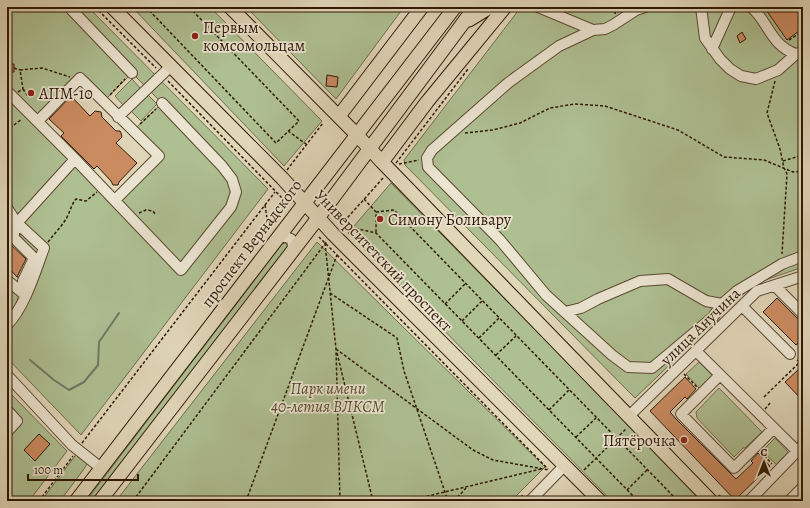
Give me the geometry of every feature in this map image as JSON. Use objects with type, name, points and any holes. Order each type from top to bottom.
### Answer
[{"type":"main road","name":"Университетский проспект","points":[[112,7],[166,70],[282,178],[318,218],[600,501]]},
{"type":"main road","points":[[230,7],[370,149],[390,164],[710,501]]},
{"type":"main road","points":[[339,116],[422,7]]},
{"type":"main road","points":[[445,20],[451,7]]},
{"type":"main road","name":"проспект Вернадского","points":[[76,501],[455,7]]},
{"type":"main road","points":[[100,501],[318,218],[475,7]]},
{"type":"main road","points":[[460,28],[472,18],[490,7]]},
{"type":"main road","points":[[390,164],[426,102],[505,7]]},
{"type":"main road","points":[[425,74],[426,102]]},
{"type":"street","points":[[69,7],[132,73]]},
{"type":"street","points":[[538,7],[593,30]]},
{"type":"street","points":[[645,7],[636,10],[609,27],[593,30],[559,46],[508,83],[432,150],[426,158],[428,167],[500,240],[546,295],[612,356],[628,367],[652,368],[713,318],[722,304],[737,291],[782,264],[803,256]]},
{"type":"street","points":[[701,7],[705,38],[712,49],[730,68],[741,76],[756,79],[778,70],[800,53]]},
{"type":"street","points":[[712,49],[731,7]]},
{"type":"street","points":[[751,7],[781,46],[787,51],[800,53]]},
{"type":"street","points":[[118,117],[166,70]]},
{"type":"street","points":[[34,117],[80,78],[159,156],[115,200]]},
{"type":"street","points":[[11,93],[103,187],[181,270],[231,207],[236,192],[232,180],[222,166],[162,103]]},
{"type":"street","points":[[25,295],[23,281],[34,258],[13,238],[17,223],[75,159]]},
{"type":"street","points":[[7,208],[17,223],[44,248],[30,286],[13,319],[7,325]]},
{"type":"street","points":[[275,240],[284,236],[291,239],[293,244],[292,252]]},
{"type":"street","name":"улица Анучина","points":[[632,419],[696,351],[757,291],[803,276]]},
{"type":"street","points":[[565,312],[581,308],[640,281],[668,279],[706,302],[722,304]]},
{"type":"street","points":[[7,280],[25,295]]},
{"type":"street","points":[[775,286],[803,314]]},
{"type":"street","points":[[742,306],[790,354]]},
{"type":"street","points":[[696,351],[774,428],[800,448],[749,501]]},
{"type":"street","points":[[7,374],[72,445],[101,468]]},
{"type":"street","points":[[720,375],[681,414],[734,468],[774,428]]},
{"type":"street","points":[[7,410],[17,421],[7,432]]},
{"type":"street","points":[[530,501],[552,472],[565,465]]},
{"type":"street","points":[[789,501],[803,487]]},
{"type":"path","points":[[95,7],[166,70],[275,192],[286,202],[260,236]]},
{"type":"path","points":[[146,7],[276,143],[299,121],[189,7]]},
{"type":"path","points":[[615,15],[616,7]]},
{"type":"path","points":[[781,46],[803,31]]},
{"type":"path","points":[[390,164],[472,64]]},
{"type":"path","points":[[14,68],[20,70],[42,68],[70,77]]},
{"type":"path","points":[[20,70],[23,89],[27,95],[29,91]]},
{"type":"path","points":[[778,70],[767,113],[787,174],[782,264]]},
{"type":"path","points":[[11,93],[23,89]]},
{"type":"path","points":[[464,133],[493,130],[520,123],[550,108],[575,104],[605,106],[678,130],[724,157],[764,160],[793,172],[803,172]]},
{"type":"path","points":[[7,132],[10,128],[34,117]]},
{"type":"path","points":[[287,170],[324,123]]},
{"type":"path","points":[[288,131],[306,144]]},
{"type":"path","points":[[783,161],[803,155]]},
{"type":"path","points":[[390,164],[426,158]]},
{"type":"path","points":[[383,178],[341,226],[376,233],[638,501]]},
{"type":"path","points":[[44,248],[66,218],[71,208],[71,204],[76,199],[86,201],[103,187]]},
{"type":"path","points":[[39,501],[275,192]]},
{"type":"path","points":[[364,199],[376,212],[376,233]]},
{"type":"path","points":[[264,205],[268,226]]},
{"type":"path","points":[[131,218],[146,210],[153,211],[155,214]]},
{"type":"path","points":[[376,212],[394,210],[678,501]]},
{"type":"path","points":[[319,237],[552,472]]},
{"type":"path","points":[[133,501],[328,240]]},
{"type":"path","points":[[325,243],[336,349],[340,501]]},
{"type":"path","points":[[246,501],[337,255]]},
{"type":"path","points":[[445,304],[466,284]]},
{"type":"path","points":[[330,293],[397,338],[404,371],[448,501]]},
{"type":"path","points":[[462,321],[483,301]]},
{"type":"path","points":[[478,338],[499,318]]},
{"type":"path","points":[[496,355],[516,335]]},
{"type":"path","points":[[336,349],[473,450],[493,460],[552,472]]},
{"type":"path","points":[[336,349],[373,501]]},
{"type":"path","points":[[764,397],[800,362]]},
{"type":"path","points":[[684,374],[702,393]]},
{"type":"path","points":[[549,410],[569,389]]},
{"type":"path","points":[[576,437],[596,417]]},
{"type":"path","points":[[576,477],[617,438],[632,419]]},
{"type":"path","points":[[755,447],[778,470]]},
{"type":"path","points":[[407,501],[543,469]]},
{"type":"path","points":[[627,490],[648,470]]},
{"type":"path","points":[[454,501],[467,487]]},
{"type":"path","points":[[673,501],[676,498]]},
{"type":"green space","points":[[7,7],[88,7],[268,189],[81,435],[7,358],[7,327],[27,284],[17,277],[36,275],[42,262],[17,237],[7,231]],"holes":[[[132,73],[162,103],[133,131],[159,157],[114,201],[35,123],[79,79],[103,102]]]},
{"type":"green space","points":[[132,7],[210,7],[322,121],[284,166]]},
{"type":"green space","points":[[246,7],[404,7],[336,99]]},
{"type":"green space","points":[[521,7],[803,7],[803,267],[754,284],[635,398],[405,165],[404,160]]},
{"type":"green space","points":[[132,79],[141,89],[124,106],[115,96]]},
{"type":"green space","points":[[148,95],[157,104],[141,121],[131,111]]},
{"type":"green space","points":[[391,183],[703,501],[612,501],[348,233]]},
{"type":"green space","name":"Парк имени 40-летия ВЛКСМ","points":[[317,242],[545,467],[511,501],[116,501]]},
{"type":"green space","points":[[282,244],[287,244],[288,248],[94,501],[86,501]]},
{"type":"green space","points":[[11,287],[19,295],[11,319],[7,315],[7,291]]},
{"type":"green space","points":[[699,362],[713,376],[700,389],[686,374]]},
{"type":"green space","points":[[719,388],[762,432],[734,457],[697,418],[696,412]]},
{"type":"green space","points":[[7,390],[67,451],[29,501],[7,501]]},
{"type":"green space","points":[[775,438],[789,453],[777,465],[762,451]]},
{"type":"green space","points":[[78,452],[87,461],[87,464],[60,501],[41,501]]},
{"type":"building","points":[[764,7],[796,7],[803,17],[803,28],[787,40]]},
{"type":"building","points":[[742,32],[746,39],[740,43],[737,36]]},
{"type":"building","points":[[7,64],[14,64],[14,72],[7,72]]},
{"type":"building","points":[[327,75],[338,77],[337,87],[326,86]]},
{"type":"building","points":[[71,96],[90,116],[95,111],[101,112],[102,117],[116,131],[120,131],[122,137],[116,143],[137,163],[119,182],[118,185],[113,185],[97,166],[94,169],[61,136],[64,133],[49,119]]},
{"type":"building","points":[[9,243],[26,259],[17,277],[7,266],[7,245]]},
{"type":"building","points":[[777,298],[803,324],[803,339],[796,345],[763,312]]},
{"type":"building","points":[[799,369],[803,374],[803,401],[785,382]]},
{"type":"building","points":[[685,377],[696,389],[687,399],[685,397],[670,412],[676,419],[736,479],[753,463],[751,461],[758,453],[770,466],[735,500],[650,411]]},
{"type":"building","points":[[39,434],[50,444],[35,461],[24,450]]},
{"type":"waterway","points":[[30,360],[54,380],[69,390],[84,382],[98,365],[99,342],[119,313]]},
{"type":"place","name":"Первым комсомольцам","points":[[195,36]]},
{"type":"place","name":"АПМ-10","points":[[31,93]]},
{"type":"place","name":"Симону Боливару","points":[[380,219]]},
{"type":"place","name":"Пятёрочка","points":[[684,440]]}]
